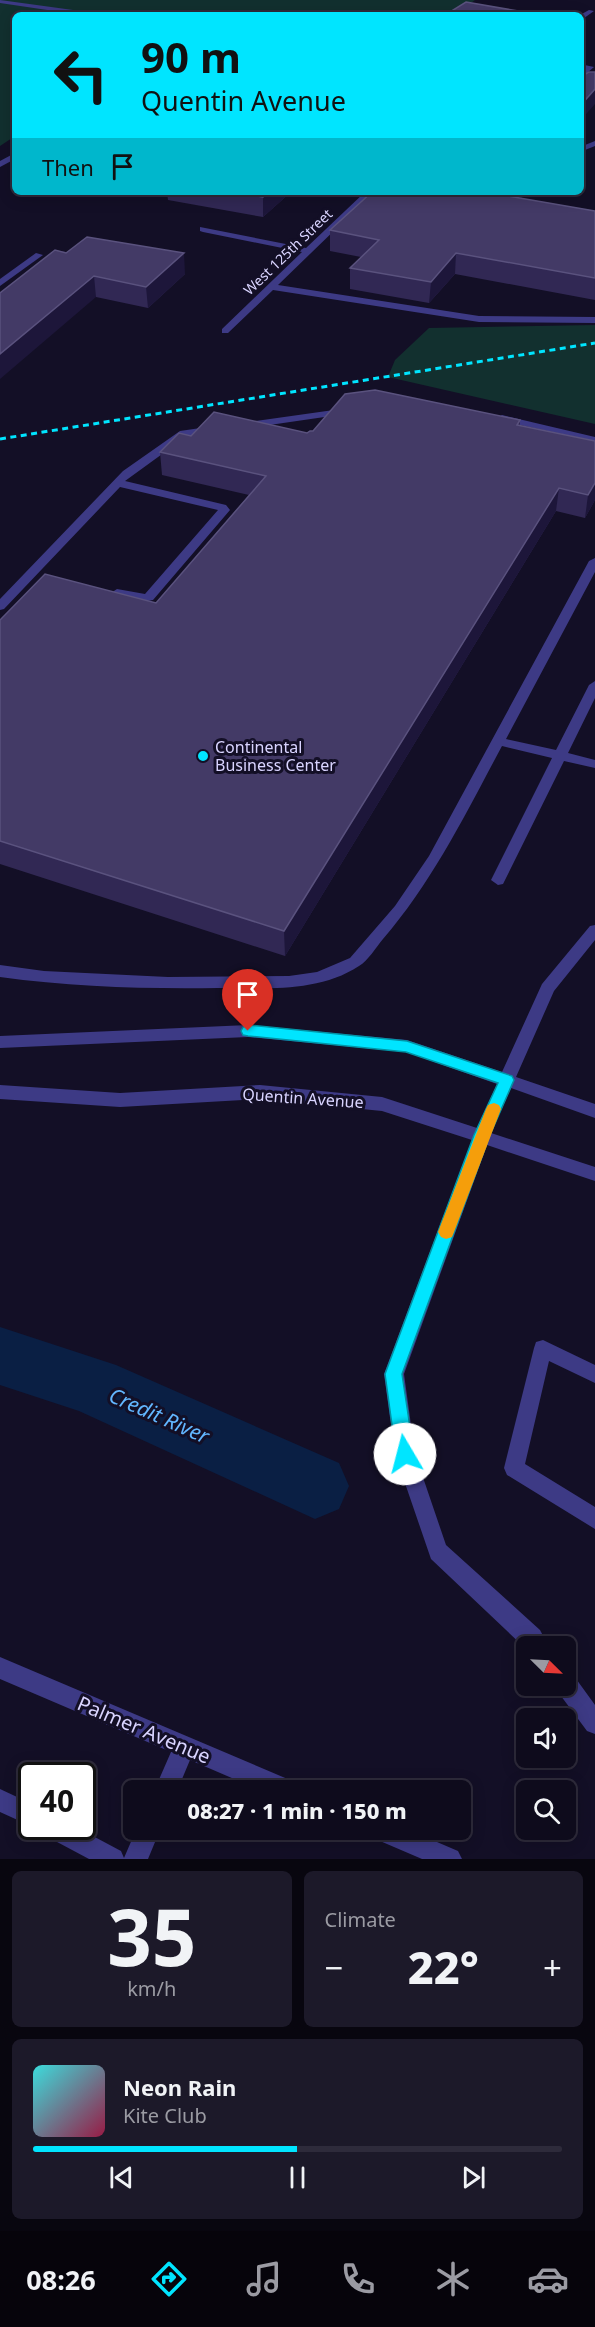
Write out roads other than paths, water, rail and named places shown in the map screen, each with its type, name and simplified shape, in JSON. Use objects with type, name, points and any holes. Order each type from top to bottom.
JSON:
[{"type":"street","points":[[0,1],[75,12]]},
{"type":"street","points":[[584,16],[591,11]]},
{"type":"street","name":"West 125th Street","points":[[225,331],[367,195]]},
{"type":"street","points":[[203,229],[308,251]]},
{"type":"street","points":[[0,283],[39,255]]},
{"type":"street","points":[[271,287],[479,319],[595,320]]},
{"type":"street","points":[[0,606],[38,574],[128,473],[184,433],[360,409]]},
{"type":"street","points":[[489,415],[595,440]]},
{"type":"street","points":[[99,589],[141,598],[149,597],[224,510],[222,507],[118,483]]},
{"type":"street","points":[[0,972],[44,977],[168,982],[289,982],[319,977],[355,962],[400,910],[435,858],[595,561]]},
{"type":"street","points":[[498,880],[595,685]]},
{"type":"street","points":[[498,741],[595,764]]},
{"type":"street","points":[[530,1636],[438,1552],[405,1454],[394,1374],[482,1135],[547,988],[595,930]]},
{"type":"street","points":[[0,1042],[248,1031],[407,1047],[595,1111]]},
{"type":"street","name":"Quentin Avenue","points":[[0,1092],[120,1100],[260,1092],[382,1104],[595,1174]]},
{"type":"street","points":[[595,1374],[543,1348],[514,1468],[595,1519]]},
{"type":"street","name":"Palmer Avenue","points":[[0,1668],[263,1780]]},
{"type":"street","points":[[575,1696],[595,1724]]},
{"type":"street","points":[[170,1780],[185,1747]]},
{"type":"street","points":[[0,1800],[18,1809]]},
{"type":"street","points":[[77,1840],[113,1859]]},
{"type":"street","points":[[136,1859],[144,1840]]},
{"type":"street","points":[[405,1840],[450,1859]]},
{"type":"waterway","name":"Credit River","points":[[0,1356],[93,1386],[315,1486]]},
{"type":"railway","points":[[0,439],[595,343]]},
{"type":"place","name":"Continental Business Center","points":[[203,756]]}]
